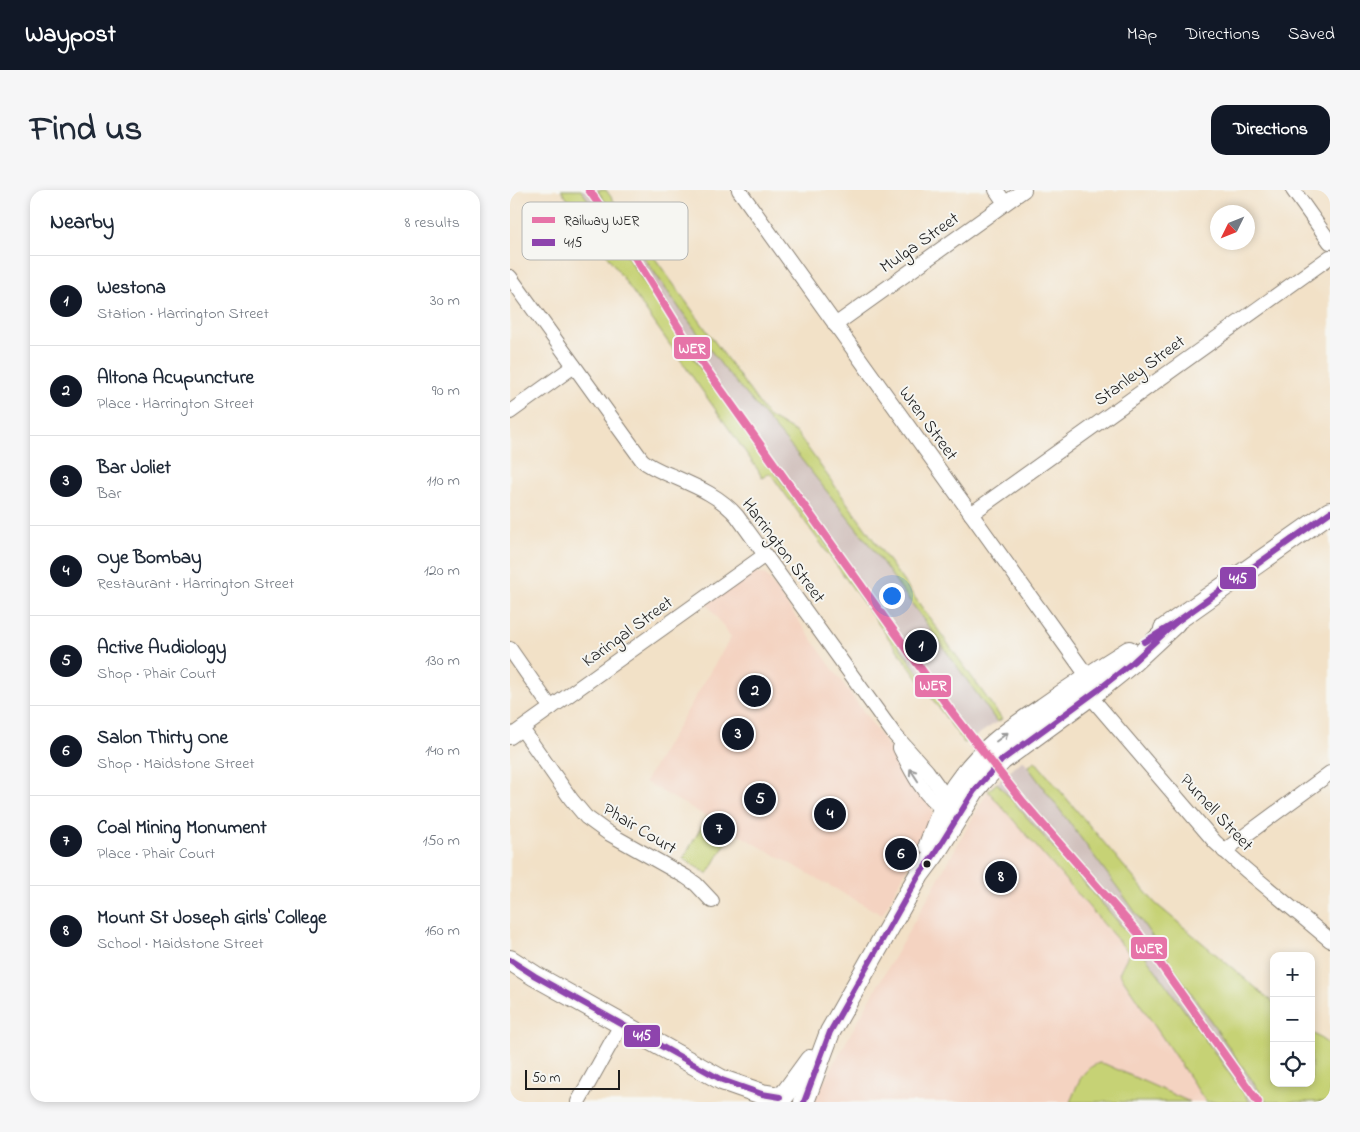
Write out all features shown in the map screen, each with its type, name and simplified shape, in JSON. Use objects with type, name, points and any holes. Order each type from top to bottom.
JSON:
[{"type":"main road","points":[[510,960],[621,1025],[722,1080],[782,1099],[830,1032],[918,875],[951,808],[955,788],[971,767],[1000,738],[1089,686],[1330,512]]},
{"type":"main road","points":[[804,1102],[830,1032]]},
{"type":"main road","points":[[722,1080],[747,1102]]},
{"type":"street","name":"Wren Street","points":[[739,190],[971,514],[1089,686]]},
{"type":"street","points":[[996,190],[1006,203]]},
{"type":"street","name":"Mulga Street","points":[[835,325],[1024,190]]},
{"type":"street","points":[[1292,190],[1330,242]]},
{"type":"street","name":"Stanley Street","points":[[971,514],[1330,257]]},
{"type":"street","name":"Harrington Street","points":[[510,277],[642,460],[714,495],[737,516],[894,734],[912,771],[932,800],[951,808]]},
{"type":"street","points":[[510,412],[574,366]]},
{"type":"street","name":"Karingal Street","points":[[516,733],[765,554]]},
{"type":"street","points":[[510,649],[551,708]]},
{"type":"street","name":"Purnell Street","points":[[1089,686],[1204,830],[1224,850],[1330,940]]},
{"type":"street","name":"Phair Court","points":[[516,733],[586,817],[608,833],[686,877],[696,884],[712,901]]},
{"type":"street","points":[[1224,850],[1330,773]]},
{"type":"street","points":[[578,1102],[621,1025]]},
{"type":"shaded area","points":[[581,190],[597,190],[605,202],[589,202]]},
{"type":"shaded area","points":[[628,260],[646,260],[723,367],[793,449],[872,548],[997,722],[970,740],[917,671],[701,369]]},
{"type":"shaded area","points":[[754,572],[766,575],[932,808],[933,819],[882,915],[645,782],[731,637],[707,604],[743,577]]},
{"type":"shaded area","points":[[1023,760],[1045,787],[1126,899],[1267,1102],[1250,1102],[1134,940],[997,783]]},
{"type":"shaded area","points":[[988,791],[1130,953],[1119,973],[1206,1102],[812,1102]]},
{"type":"green space","points":[[561,190],[581,190],[589,202],[569,202]]},
{"type":"green space","points":[[597,190],[606,190],[615,202],[605,202]]},
{"type":"green space","points":[[610,260],[630,260],[701,369],[917,671],[970,740],[964,743],[770,473],[762,478]]},
{"type":"green space","points":[[646,260],[656,260],[768,416],[797,433],[1002,719],[997,722],[872,548],[793,449],[723,367]]},
{"type":"green space","points":[[1035,761],[1155,903],[1270,1000],[1270,1087],[1315,1087],[1315,1035],[1330,1045],[1330,1102],[1267,1102],[1126,899],[1028,767]]},
{"type":"green space","points":[[997,783],[1134,940],[1250,1102],[1206,1102],[1119,973],[1129,953],[988,791]]},
{"type":"green space","points":[[707,817],[732,832],[708,874],[683,859]]},
{"type":"green space","points":[[1099,1063],[1190,1102],[1070,1102],[1084,1074]]},
{"type":"rail line","name":"WER","points":[[589,190],[597,202]]},
{"type":"rail line","name":"WER","points":[[637,260],[694,352],[952,712],[1023,802],[1139,934],[1258,1102]]},
{"type":"transit line","name":"415","points":[[1144,642],[1175,623],[1330,512]]},
{"type":"transit line","name":"415","points":[[804,1102],[830,1032],[919,875],[934,855],[974,791],[1002,760],[1098,690],[1133,662],[1175,623]]},
{"type":"transit line","name":"415","points":[[510,960],[535,976],[722,1080],[762,1094],[780,1097]]},
{"type":"place","name":"Westona","points":[[921,646]]},
{"type":"place","name":"Altona Acupuncture","points":[[755,691]]},
{"type":"place","name":"Bar Joliet","points":[[738,734]]},
{"type":"place","name":"Active Audiology","points":[[760,799]]},
{"type":"place","name":"Oye Bombay","points":[[830,814]]},
{"type":"place","name":"Coal Mining Monument","points":[[719,829]]},
{"type":"place","name":"Salon Thirty One","points":[[901,854]]},
{"type":"place","name":"Mount St Joseph Girls' College","points":[[1001,877]]}]
